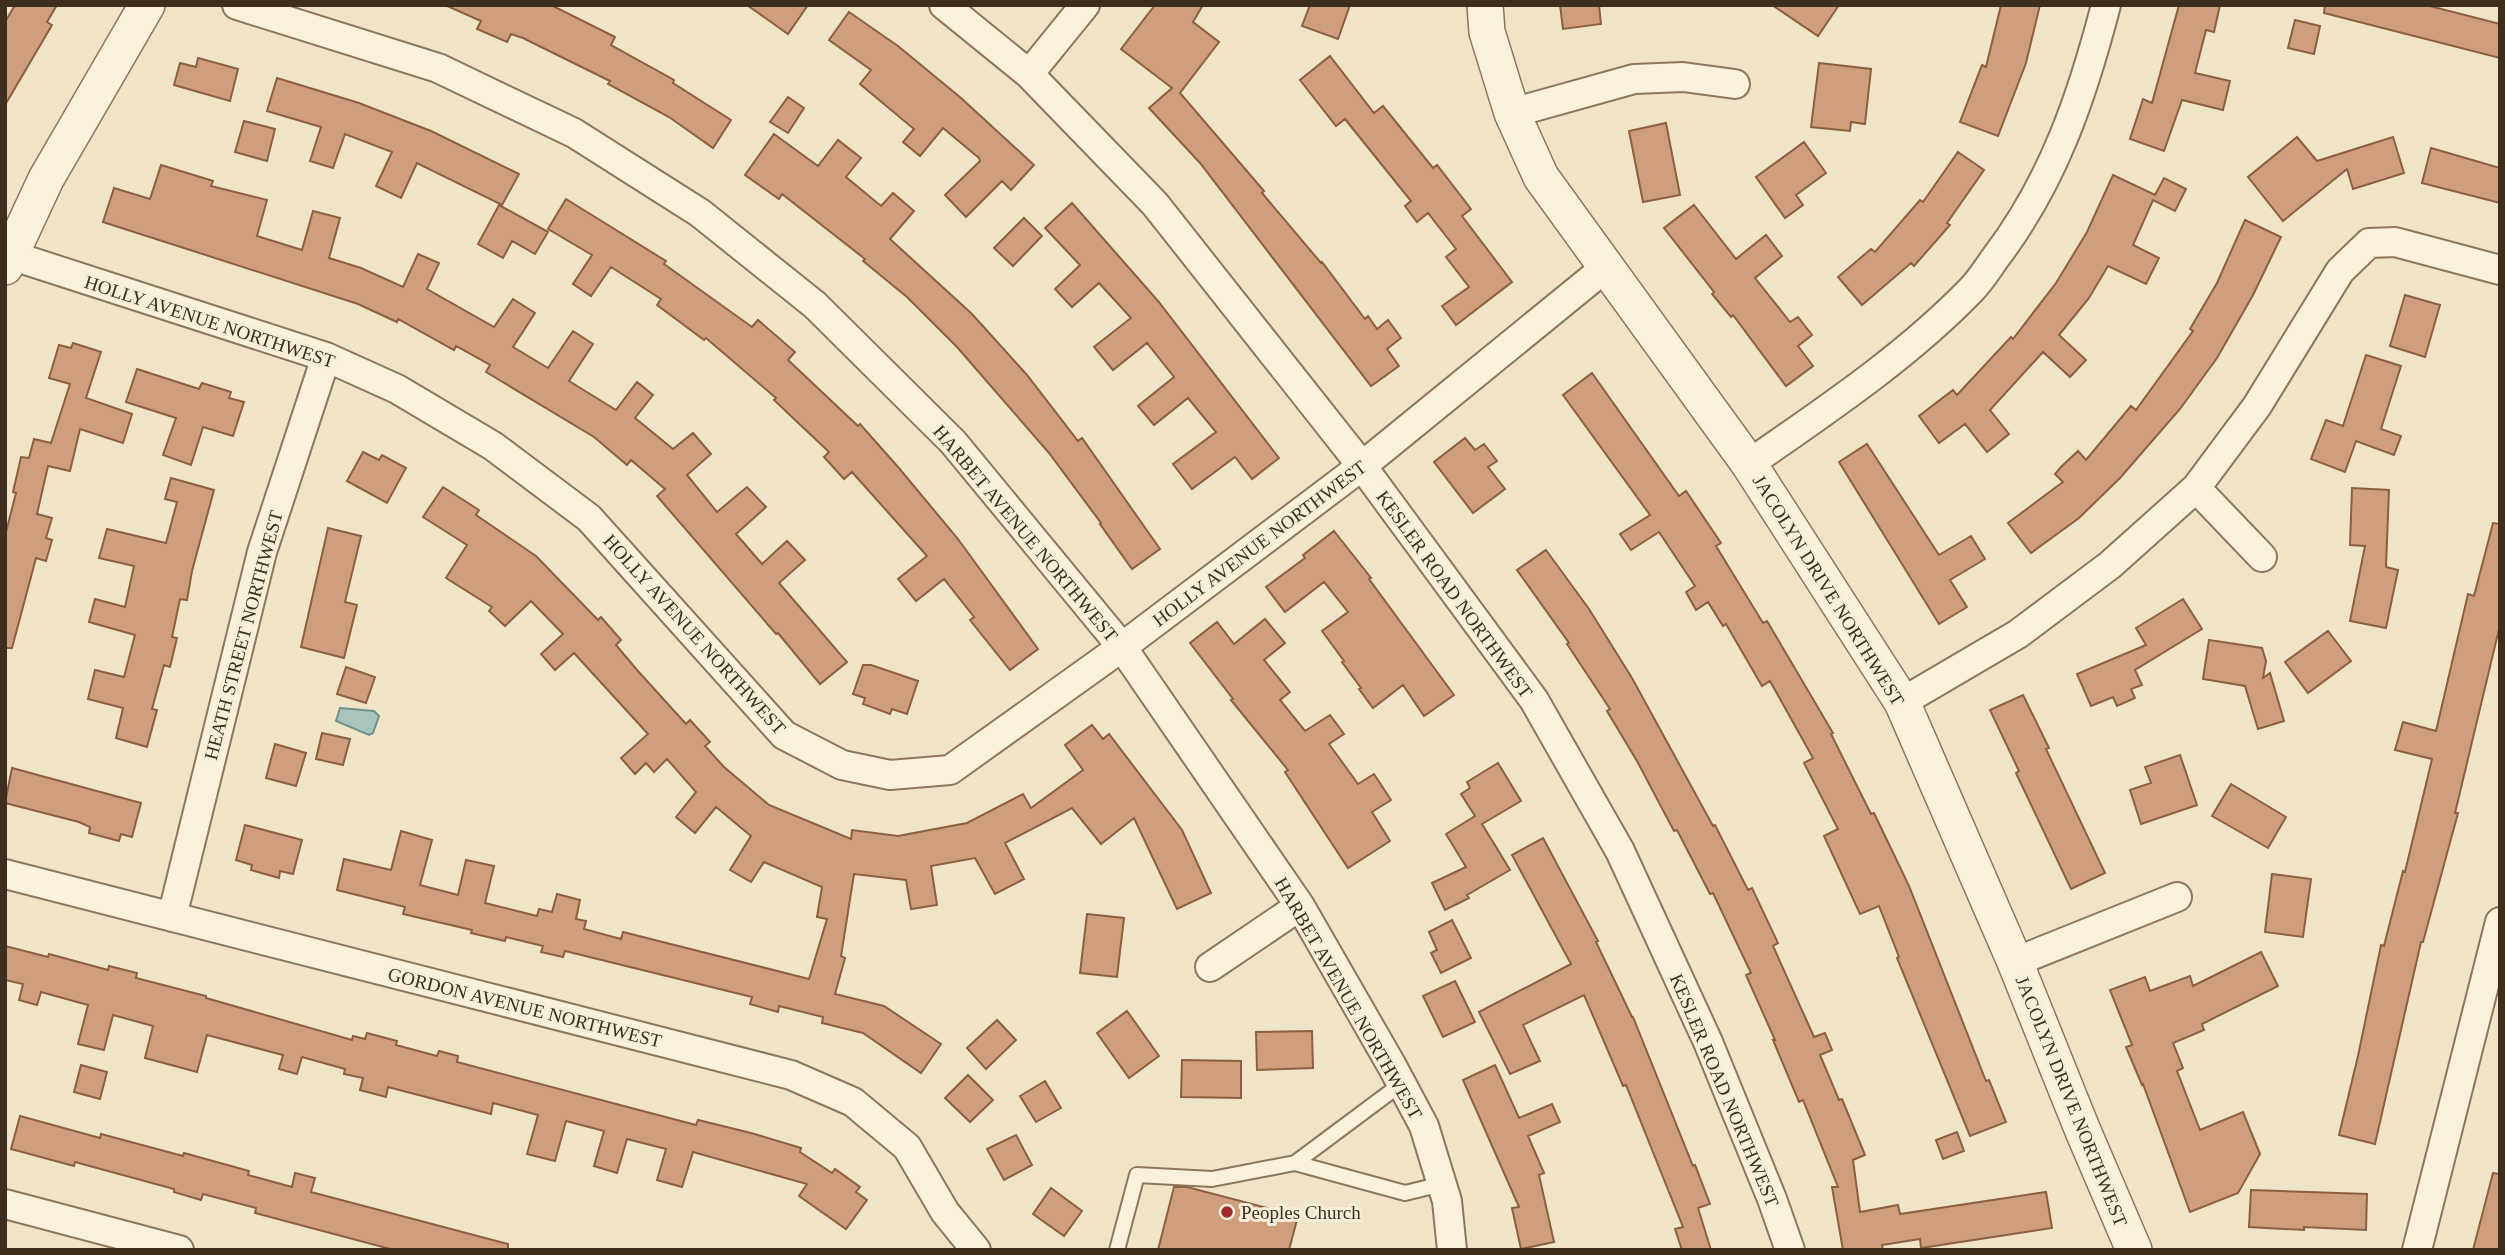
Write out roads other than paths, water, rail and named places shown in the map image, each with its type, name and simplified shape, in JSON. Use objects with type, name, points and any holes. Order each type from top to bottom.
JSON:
[{"type":"street","points":[[8,261],[46,179],[147,5]]},
{"type":"street","name":"HARBET AVENUE NORTHWEST","points":[[237,5],[438,68],[574,133],[700,214],[815,304],[953,442],[1122,647],[1300,906],[1424,1126],[1447,1201],[1452,1250]]},
{"type":"street","name":"KESLER ROAD NORTHWEST","points":[[944,5],[1029,74],[1154,204],[1362,466],[1534,700],[1620,851],[1708,1042],[1790,1250]]},
{"type":"street","points":[[1029,74],[1085,5]]},
{"type":"street","name":"JACOLYN DRIVE NORTHWEST","points":[[1485,5],[1487,33],[1512,113],[1541,177],[1749,464],[1902,702],[2015,962],[2134,1250]]},
{"type":"street","points":[[1749,464],[1852,393],[1911,345],[1972,289],[2020,226],[2063,142],[2091,60],[2106,5]]},
{"type":"street","points":[[1512,113],[1634,79],[1684,77],[1735,84]]},
{"type":"street","points":[[1902,702],[2018,634],[2110,565],[2196,488],[2257,406],[2340,271],[2369,243],[2395,242],[2500,270]]},
{"type":"street","name":"HOLLY AVENUE NORTHWEST","points":[[8,261],[326,357],[397,389],[493,446],[589,518],[784,735],[842,765],[890,775],[950,770],[1122,647],[1362,466],[1605,268]]},
{"type":"street","name":"HEATH STREET NORTHWEST","points":[[172,917],[262,552],[326,357]]},
{"type":"street","points":[[2196,488],[2262,557]]},
{"type":"street","name":"GORDON AVENUE NORTHWEST","points":[[5,874],[791,1075],[853,1102],[907,1147],[945,1212],[976,1250]]},
{"type":"street","points":[[2015,962],[2177,897]]},
{"type":"street","points":[[1210,967],[1300,906]]},
{"type":"street","points":[[2417,1250],[2500,922]]},
{"type":"street","points":[[5,1204],[96,1239],[179,1250]]},
{"type":"lane","points":[[1118,1250],[1137,1175],[1212,1179],[1295,1163],[1401,1084]]},
{"type":"lane","points":[[1295,1163],[1405,1193],[1441,1184]]},
{"type":"water","points":[[340,708],[374,711],[379,716],[373,733],[369,735],[336,721]]},
{"type":"place","name":"Peoples Church","points":[[1227,1212]]}]
